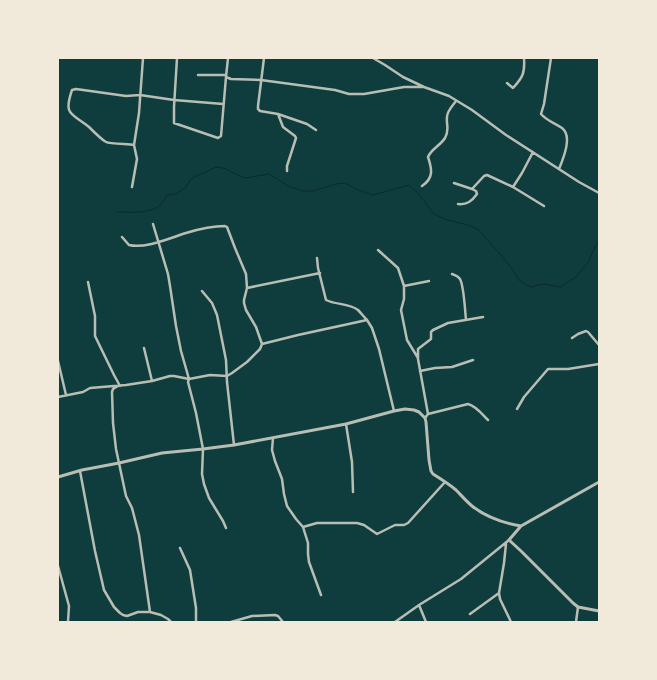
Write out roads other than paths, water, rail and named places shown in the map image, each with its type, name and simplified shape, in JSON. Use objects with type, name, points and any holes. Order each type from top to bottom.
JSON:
[{"type":"street","points":[[132,187],[137,159],[134,145],[143,58]]},
{"type":"street","points":[[177,58],[174,123],[218,138],[221,136],[228,58]]},
{"type":"street","points":[[264,58],[258,109],[260,111],[278,114],[307,124],[316,130]]},
{"type":"street","points":[[373,58],[403,77],[448,96],[472,110],[506,135],[599,194]]},
{"type":"street","points":[[507,83],[513,88],[524,74],[524,58]]},
{"type":"street","points":[[551,58],[541,114],[549,121],[562,128],[566,134],[567,147],[559,169]]},
{"type":"street","points":[[198,75],[262,80],[335,90],[350,94],[364,94],[404,87],[424,87]]},
{"type":"street","points":[[134,145],[106,142],[88,126],[70,114],[69,100],[72,90],[76,89],[126,96],[140,95],[174,100],[223,104]]},
{"type":"street","points":[[422,186],[427,182],[432,173],[432,168],[428,157],[445,138],[448,130],[447,116],[456,101]]},
{"type":"street","points":[[278,114],[284,127],[296,138],[287,171]]},
{"type":"street","points":[[513,188],[533,152]]},
{"type":"street","points":[[472,189],[484,176],[487,175],[544,206]]},
{"type":"street","points":[[454,183],[472,189],[477,194],[473,200],[463,204],[458,204]]},
{"type":"street","points":[[153,224],[168,274],[181,351],[196,413],[203,449],[202,474],[204,484],[209,498],[226,528]]},
{"type":"street","points":[[58,397],[83,392],[90,388],[119,386],[174,376],[188,379],[210,375],[227,376],[247,362],[260,349],[262,344],[256,327],[246,310],[244,303],[247,288],[246,274],[229,229],[225,226],[210,226],[158,242],[131,246],[127,244],[122,237]]},
{"type":"street","points":[[378,250],[398,268],[404,286],[404,299],[401,310],[406,336],[418,359]]},
{"type":"street","points":[[317,258],[326,300],[355,308],[367,320],[372,328],[379,349],[394,410]]},
{"type":"street","points":[[247,288],[320,273]]},
{"type":"street","points":[[452,274],[458,277],[461,281],[466,320]]},
{"type":"street","points":[[404,286],[429,281]]},
{"type":"street","points":[[88,282],[95,316],[94,333],[119,386]]},
{"type":"street","points":[[202,291],[212,303],[217,315],[226,360],[234,445]]},
{"type":"street","points":[[428,414],[418,359],[418,348],[431,339],[431,332],[433,330],[448,323],[482,317]]},
{"type":"street","points":[[262,344],[298,334],[367,320]]},
{"type":"street","points":[[572,338],[586,331],[599,345]]},
{"type":"street","points":[[144,348],[152,381]]},
{"type":"street","points":[[420,371],[452,367],[473,360]]},
{"type":"street","points":[[58,361],[66,395]]},
{"type":"street","points":[[517,408],[524,397],[548,369],[568,369],[599,364]]},
{"type":"street","points":[[119,386],[113,389],[112,392],[116,449],[126,496],[132,508],[139,535],[150,612]]},
{"type":"street","points":[[425,418],[428,414],[468,404],[476,408],[488,420]]},
{"type":"street","points":[[58,477],[80,470],[162,453],[234,445],[273,438],[346,424],[394,410],[405,409],[419,412],[425,418],[429,460],[433,474],[456,489],[463,498],[477,510],[494,520],[521,526]]},
{"type":"street","points":[[346,424],[353,466],[353,492]]},
{"type":"street","points":[[273,438],[272,450],[282,479],[287,506],[303,527],[308,543],[309,562],[321,595]]},
{"type":"street","points":[[80,470],[104,590],[114,607],[123,615],[127,616],[138,612],[150,612],[161,615],[171,622]]},
{"type":"street","points":[[303,527],[318,523],[356,523],[364,524],[377,534],[395,525],[404,525],[408,523],[445,482]]},
{"type":"street","points":[[395,622],[461,579],[506,544],[521,526],[599,482]]},
{"type":"street","points":[[509,540],[578,607],[599,611]]},
{"type":"street","points":[[506,544],[499,593],[500,600],[511,622]]},
{"type":"street","points":[[180,548],[190,570],[196,608],[196,622]]},
{"type":"street","points":[[58,566],[69,606],[68,622]]},
{"type":"street","points":[[470,614],[499,593]]},
{"type":"street","points":[[419,605],[426,622]]},
{"type":"street","points":[[576,622],[578,607]]},
{"type":"street","points":[[231,622],[252,616],[275,615],[278,616],[283,622]]},
{"type":"waterway","points":[[117,212],[139,212],[155,209],[161,204],[167,195],[176,194],[186,187],[190,180],[196,176],[217,167],[227,169],[245,178],[269,174],[290,187],[303,191],[313,191],[336,184],[345,183],[358,190],[373,195],[409,185],[418,193],[434,214],[444,219],[471,226],[479,230],[510,266],[519,280],[532,287],[545,284],[560,287],[576,277],[589,261],[599,240]]}]
